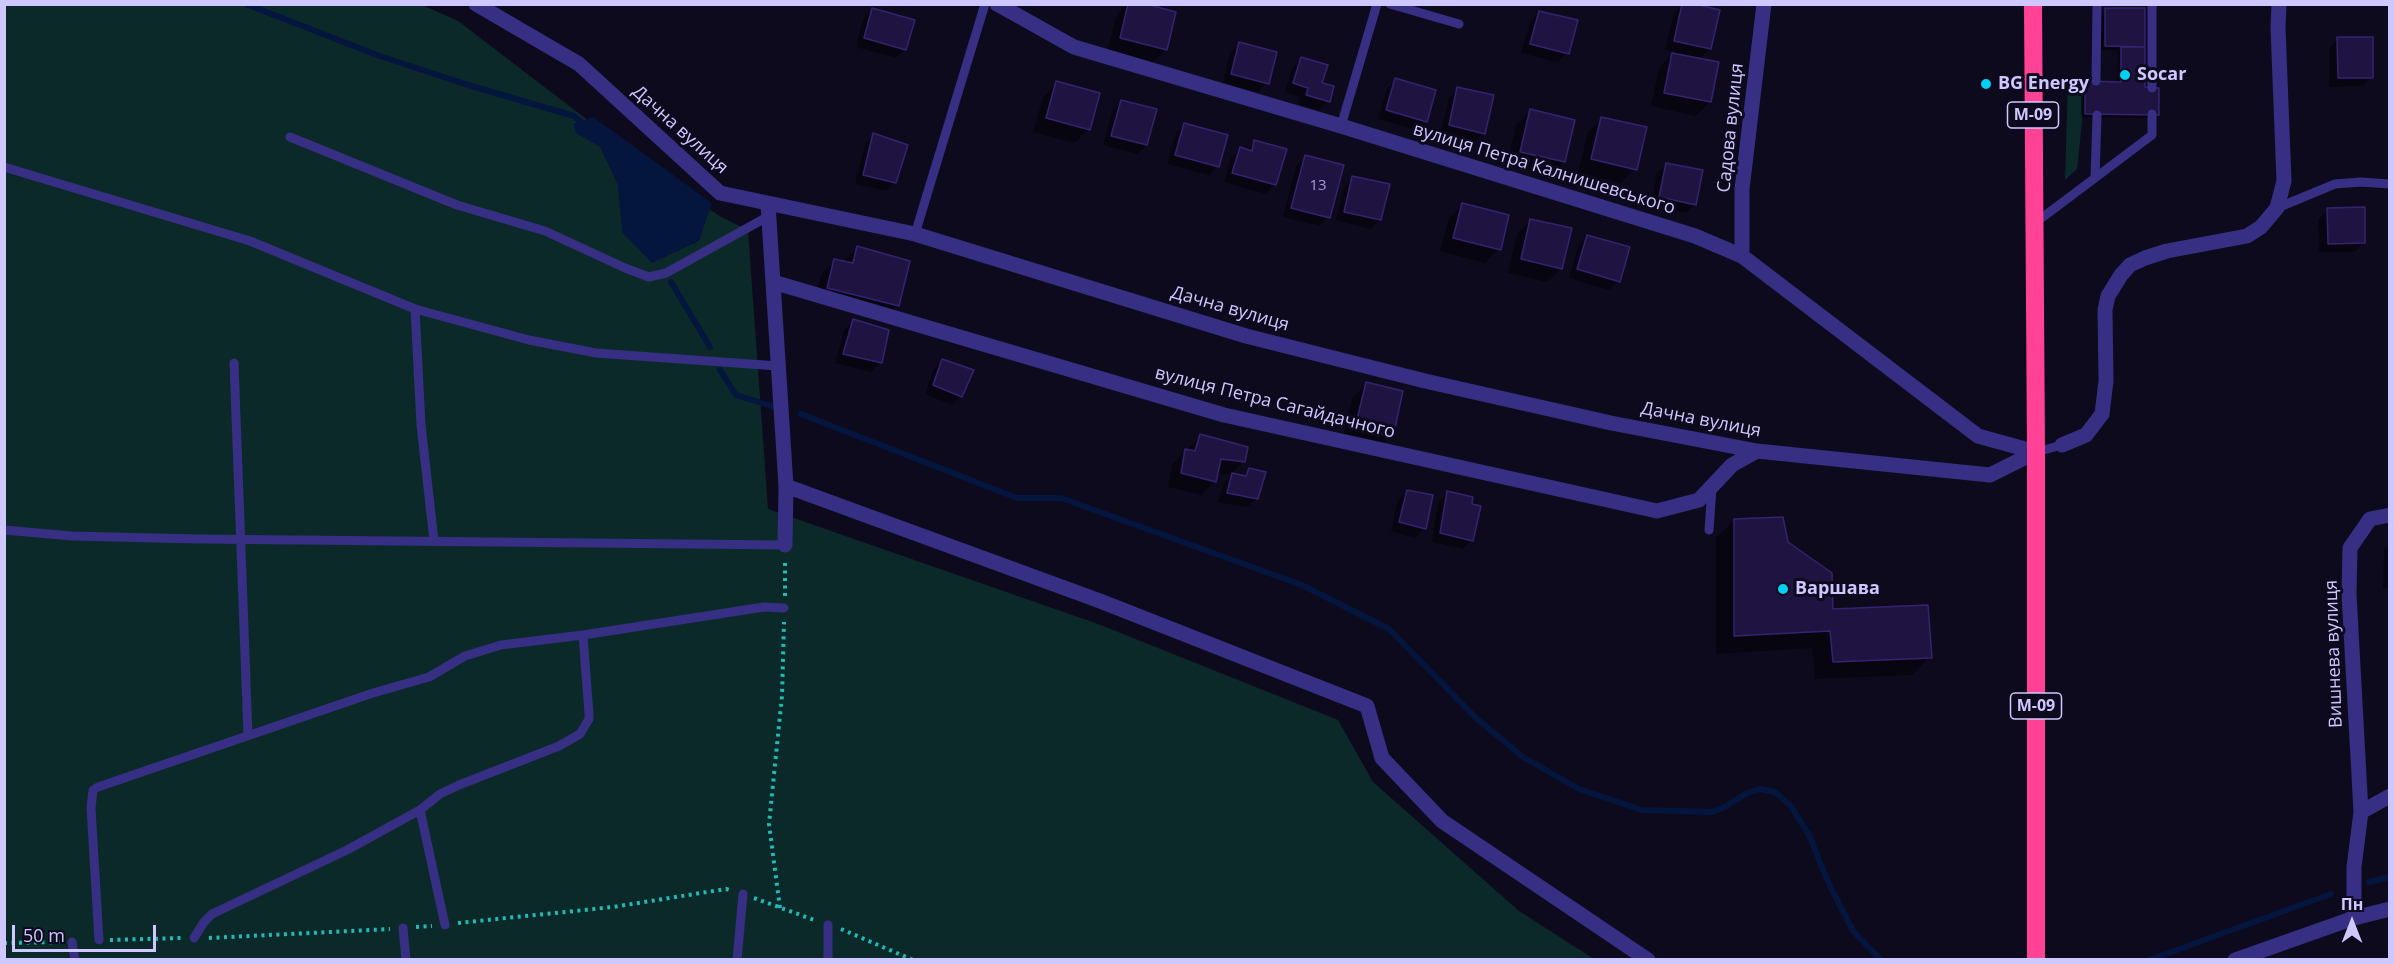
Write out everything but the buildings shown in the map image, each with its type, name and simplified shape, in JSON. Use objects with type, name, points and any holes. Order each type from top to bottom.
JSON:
[{"type":"highway","name":"М-09","points":[[2033,4],[2036,960]]},
{"type":"street","name":"Дачна вулиця","points":[[476,4],[579,64],[720,193],[768,210],[915,234],[1246,336],[1425,381],[1611,423],[1756,451],[1848,466],[1990,475],[2036,452]]},
{"type":"street","name":"вулиця Петра Калнишевського","points":[[997,4],[1074,46],[1695,236],[1742,256],[1978,436],[2036,452]]},
{"type":"street","name":"Садова вулиця","points":[[1742,256],[1742,189],[1764,4]]},
{"type":"street","points":[[2062,445],[2086,435],[2102,414],[2106,381],[2105,310],[2108,296],[2121,274],[2130,265],[2167,251],[2247,236],[2266,223],[2277,208],[2284,181],[2279,4]]},
{"type":"street","points":[[768,210],[786,486],[785,545]]},
{"type":"street","name":"вулиця Петра Сагайдачного","points":[[773,282],[1224,415],[1657,511],[1699,500],[1732,465],[1756,451]]},
{"type":"street","points":[[786,486],[1100,601],[1367,706],[1382,759],[1442,821],[1648,960]]},
{"type":"street","name":"Вишнева вулиця","points":[[2354,918],[2354,867],[2361,812],[2349,594],[2350,548],[2370,519],[2390,515]]},
{"type":"street","points":[[2361,812],[2390,796]]},
{"type":"street","points":[[2242,958],[2354,918],[2390,909]]},
{"type":"lane","points":[[915,234],[985,4]]},
{"type":"lane","points":[[1341,126],[1377,4]]},
{"type":"lane","points":[[1390,4],[1459,24]]},
{"type":"lane","points":[[2096,81],[2097,4]]},
{"type":"lane","points":[[2152,4],[2152,88]]},
{"type":"lane","points":[[2034,225],[2152,135],[2152,114]]},
{"type":"lane","points":[[2095,178],[2097,115]]},
{"type":"lane","points":[[290,137],[457,205],[545,231],[649,277],[666,273],[768,210]]},
{"type":"lane","points":[[4,167],[250,242],[414,309],[529,340],[596,353],[778,366]]},
{"type":"lane","points":[[2277,208],[2336,184],[2361,182],[2390,184]]},
{"type":"lane","points":[[414,309],[421,425],[434,541]]},
{"type":"lane","points":[[234,363],[248,735]]},
{"type":"lane","points":[[2036,452],[2062,445]]},
{"type":"lane","points":[[1709,531],[1712,486]]},
{"type":"lane","points":[[4,530],[72,536],[785,545]]},
{"type":"lane","points":[[99,940],[91,808],[93,790],[248,735],[429,677],[470,654],[508,644],[583,635],[764,607],[784,608]]},
{"type":"lane","points":[[194,938],[212,914],[347,850],[420,810],[440,794],[459,784],[559,746],[580,734],[589,719],[583,635]]},
{"type":"lane","points":[[420,810],[445,925]]},
{"type":"lane","points":[[737,960],[743,894]]},
{"type":"lane","points":[[828,925],[828,960]]},
{"type":"lane","points":[[403,928],[406,960]]},
{"type":"lane","points":[[72,942],[75,960]]},
{"type":"path","points":[[780,908],[769,824],[782,696],[785,545]]},
{"type":"path","points":[[99,940],[194,938],[445,925],[613,907],[726,889],[828,925],[913,960]]},
{"type":"path","points":[[4,943],[72,942]]},
{"type":"green space","points":[[5,4],[420,4],[458,21],[661,176],[721,217],[748,230],[768,509],[1098,624],[1338,720],[1373,782],[1519,911],[1594,959],[5,960]]},
{"type":"green space","points":[[2068,80],[2083,85],[2082,122],[2077,169],[2065,180]]},
{"type":"water","points":[[593,117],[712,203],[699,241],[652,263],[622,232],[618,185],[600,147],[576,133],[573,124]]},
{"type":"waterway","points":[[246,4],[377,55],[574,116],[586,126]]},
{"type":"waterway","points":[[671,282],[710,347]]},
{"type":"waterway","points":[[720,370],[736,395],[775,407]]},
{"type":"waterway","points":[[801,414],[1017,498],[1061,498],[1302,585],[1389,629],[1476,718],[1523,757],[1579,789],[1642,810],[1712,812],[1747,793],[1760,789],[1775,792],[1791,806],[1809,835],[1828,882],[1853,931],[1881,960]]},
{"type":"waterway","points":[[2369,882],[2390,877]]},
{"type":"waterway","points":[[2149,960],[2331,894]]},
{"type":"place","name":"Socar","points":[[2125,75]]},
{"type":"place","name":"BG Energy","points":[[1986,84]]},
{"type":"place","name":"Варшава","points":[[1783,589]]}]
